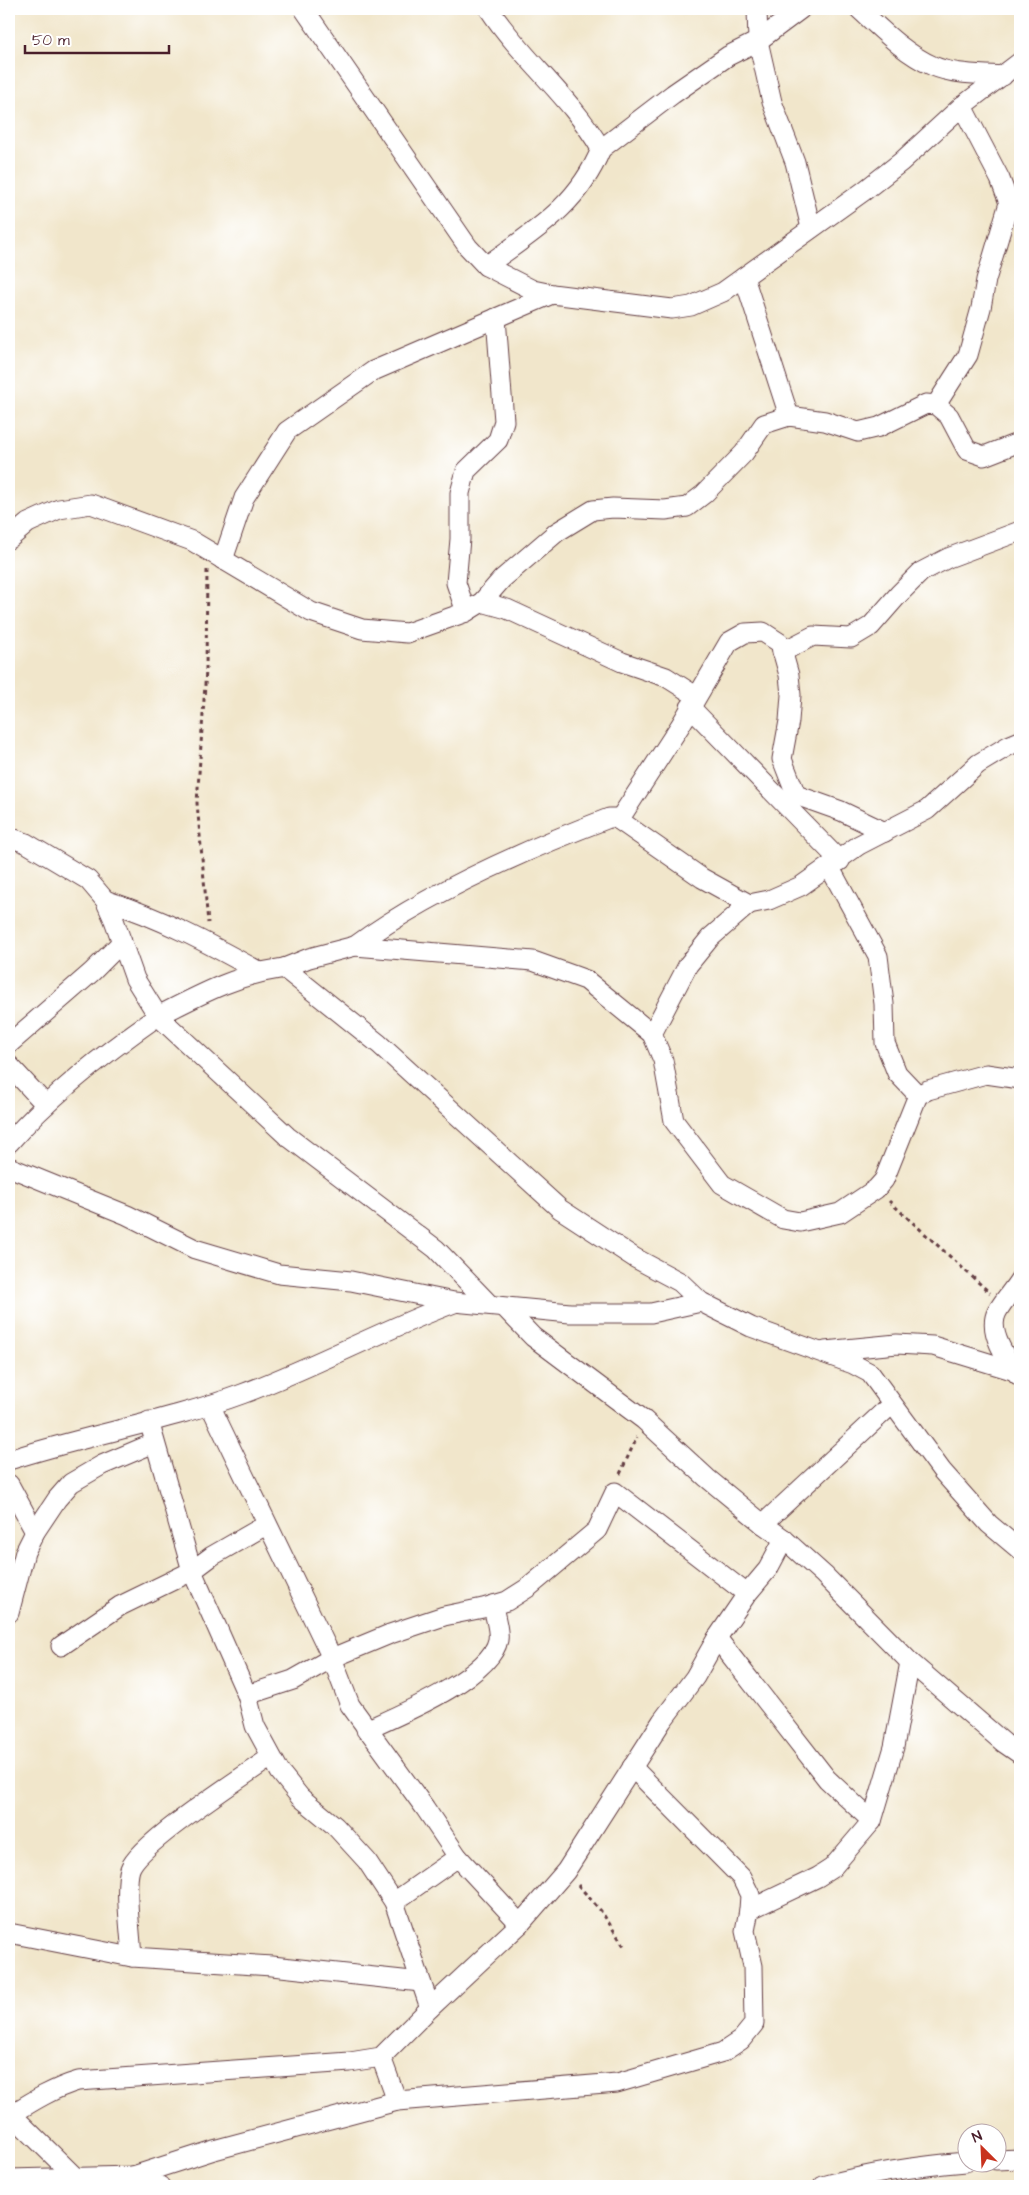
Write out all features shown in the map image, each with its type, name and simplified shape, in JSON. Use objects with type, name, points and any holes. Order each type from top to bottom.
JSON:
[{"type":"street","points":[[304,9],[468,247],[486,266],[533,290],[672,309],[691,306],[724,292],[901,162],[962,106],[1020,62]]},
{"type":"street","points":[[489,9],[550,85],[581,116],[601,149]]},
{"type":"street","points":[[758,9],[758,41],[772,102],[794,162],[811,228]]},
{"type":"street","points":[[486,266],[555,216],[574,197],[595,164],[601,149],[673,94],[728,56],[758,41],[801,9]]},
{"type":"street","points":[[859,9],[897,44],[933,66],[959,73],[1003,76]]},
{"type":"street","points":[[936,405],[968,355],[981,308],[986,280],[1009,203],[1000,179],[962,106]]},
{"type":"street","points":[[744,277],[789,416]]},
{"type":"street","points":[[216,555],[244,498],[287,431],[374,372],[552,294]]},
{"type":"street","points":[[496,318],[504,421],[498,440],[466,471],[460,493],[460,539],[456,583],[474,607],[507,609],[622,662],[666,677],[693,702],[835,864],[878,956],[882,986],[885,1043],[897,1073],[918,1095]]},
{"type":"street","points":[[9,539],[28,523],[59,509],[90,504],[192,541],[311,612],[362,629],[407,633],[474,607],[502,579],[557,532],[593,510],[613,508],[665,510],[687,507],[704,494],[744,453],[764,424],[789,416],[825,421],[858,432],[879,427],[926,404],[936,405],[949,416],[967,450],[984,456],[1020,442]]},
{"type":"street","points":[[782,652],[813,636],[851,638],[871,626],[921,572],[948,558],[1020,530]]},
{"type":"street","points":[[618,820],[729,642],[745,633],[763,632],[780,643],[789,675],[789,721],[782,759],[796,795],[841,811],[886,832]]},
{"type":"street","points":[[652,1034],[688,966],[710,938],[749,904],[769,900],[801,886],[835,864],[859,845],[927,810],[978,764],[1020,741]]},
{"type":"street","points":[[355,946],[385,923],[482,874],[548,842],[609,818],[618,820],[702,878],[749,904]]},
{"type":"street","points":[[9,837],[26,843],[88,880],[105,900],[135,979],[158,1016],[287,1136],[436,1249],[533,1337],[644,1420],[707,1478],[763,1524],[784,1538],[824,1574],[910,1662],[997,1737],[1020,1754]]},
{"type":"street","points":[[105,900],[146,913],[209,943],[260,972]]},
{"type":"street","points":[[9,1044],[92,972],[122,942]]},
{"type":"street","points":[[9,1143],[46,1105],[115,1046],[158,1016],[232,980],[284,968],[309,958],[355,946],[533,961],[586,980],[652,1034],[663,1060],[674,1121],[722,1184],[783,1219],[800,1222],[840,1213],[876,1188],[888,1172],[918,1095],[936,1087],[986,1074],[1020,1079]]},
{"type":"street","points":[[284,968],[379,1044],[560,1209],[635,1258],[680,1282],[701,1302],[781,1340],[853,1364],[870,1374],[942,1471],[988,1524],[1020,1550]]},
{"type":"street","points":[[9,1065],[46,1105]]},
{"type":"street","points":[[9,1168],[126,1215],[195,1249],[279,1274],[351,1281],[454,1302],[570,1313],[652,1313],[701,1302]]},
{"type":"street","points":[[1018,1375],[1004,1354],[996,1334],[996,1314],[1020,1279]]},
{"type":"street","points":[[9,1460],[210,1406],[301,1371],[414,1318],[454,1302]]},
{"type":"street","points":[[821,1352],[898,1344],[933,1346],[1018,1375]]},
{"type":"street","points":[[763,1524],[892,1404]]},
{"type":"street","points":[[210,1406],[332,1658],[350,1705],[458,1857],[520,1924]]},
{"type":"street","points":[[149,1421],[192,1571],[247,1695],[255,1726],[271,1757],[300,1798],[335,1826],[367,1861],[394,1902],[430,2008]]},
{"type":"street","points":[[9,1613],[25,1552],[35,1532],[57,1499],[71,1483],[102,1465],[154,1443]]},
{"type":"street","points":[[9,1484],[35,1532]]},
{"type":"street","points":[[247,1695],[293,1680],[332,1658],[390,1634],[444,1616],[507,1601],[529,1587],[597,1530],[615,1492],[747,1594]]},
{"type":"street","points":[[61,1646],[120,1606],[192,1571],[212,1556],[266,1525]]},
{"type":"street","points":[[76,2177],[10,2113],[48,2092],[78,2081],[350,2062],[381,2058],[430,2008],[520,1924],[566,1872],[662,1721],[695,1677],[717,1638],[747,1594],[768,1569],[784,1538]]},
{"type":"street","points":[[366,1730],[450,1688],[479,1668],[490,1656],[498,1638],[492,1605]]},
{"type":"street","points":[[717,1638],[827,1779],[872,1821]]},
{"type":"street","points":[[748,1910],[818,1877],[832,1868],[872,1821],[894,1747],[910,1662]]},
{"type":"street","points":[[132,1957],[129,1882],[132,1865],[143,1852],[184,1818],[271,1757]]},
{"type":"street","points":[[9,2179],[133,2176],[240,2143],[397,2102],[617,2083],[723,2052],[741,2040],[754,2024],[753,1966],[745,1931],[750,1895],[741,1877],[632,1767]]},
{"type":"street","points":[[394,1902],[458,1857]]},
{"type":"street","points":[[9,1932],[132,1957],[272,1966],[421,1982]]},
{"type":"street","points":[[381,2058],[397,2102]]},
{"type":"street","points":[[1006,2159],[1020,2158]]},
{"type":"street","points":[[823,2186],[858,2176],[918,2166],[956,2163]]},
{"type":"street","points":[[133,2176],[160,2186]]},
{"type":"path","points":[[209,943],[196,803],[216,555]]},
{"type":"path","points":[[876,1188],[1002,1304]]},
{"type":"path","points":[[615,1492],[620,1474],[644,1420]]},
{"type":"path","points":[[566,1872],[600,1912],[624,1946]]}]
